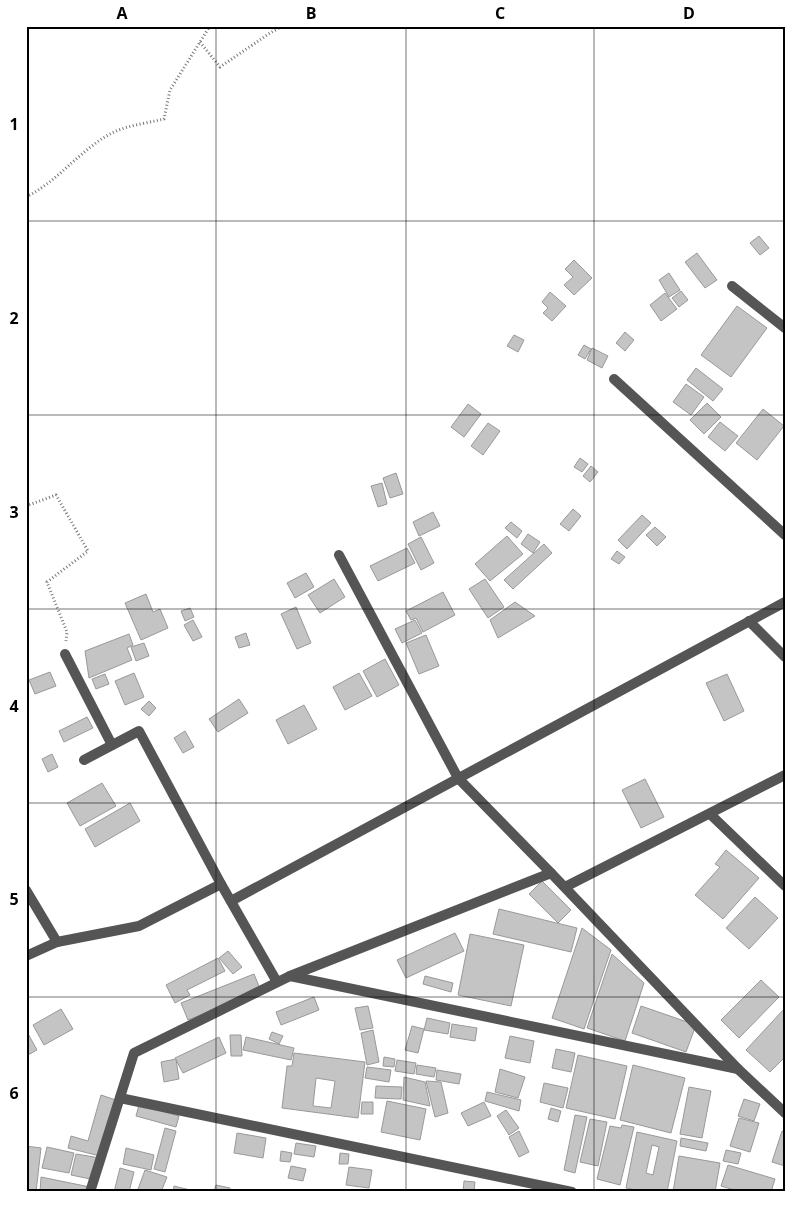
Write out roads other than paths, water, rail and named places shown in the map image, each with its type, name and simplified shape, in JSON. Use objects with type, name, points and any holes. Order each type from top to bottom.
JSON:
[{"type":"street","points":[[732,286],[785,328]]},
{"type":"street","points":[[614,379],[785,535]]},
{"type":"street","points":[[339,555],[458,778],[565,887],[738,1069],[785,1113]]},
{"type":"street","points":[[231,901],[785,602]]},
{"type":"street","points":[[749,621],[785,657]]},
{"type":"street","points":[[65,654],[112,745]]},
{"type":"street","points":[[84,760],[139,730],[221,884],[277,982]]},
{"type":"street","points":[[565,887],[785,776]]},
{"type":"street","points":[[710,814],[785,886]]},
{"type":"street","points":[[90,1192],[134,1053],[290,976],[551,873]]},
{"type":"street","points":[[26,956],[57,942],[140,926],[221,884]]},
{"type":"street","points":[[26,890],[57,942]]},
{"type":"street","points":[[290,976],[738,1069]]},
{"type":"street","points":[[120,1098],[572,1192]]}]
